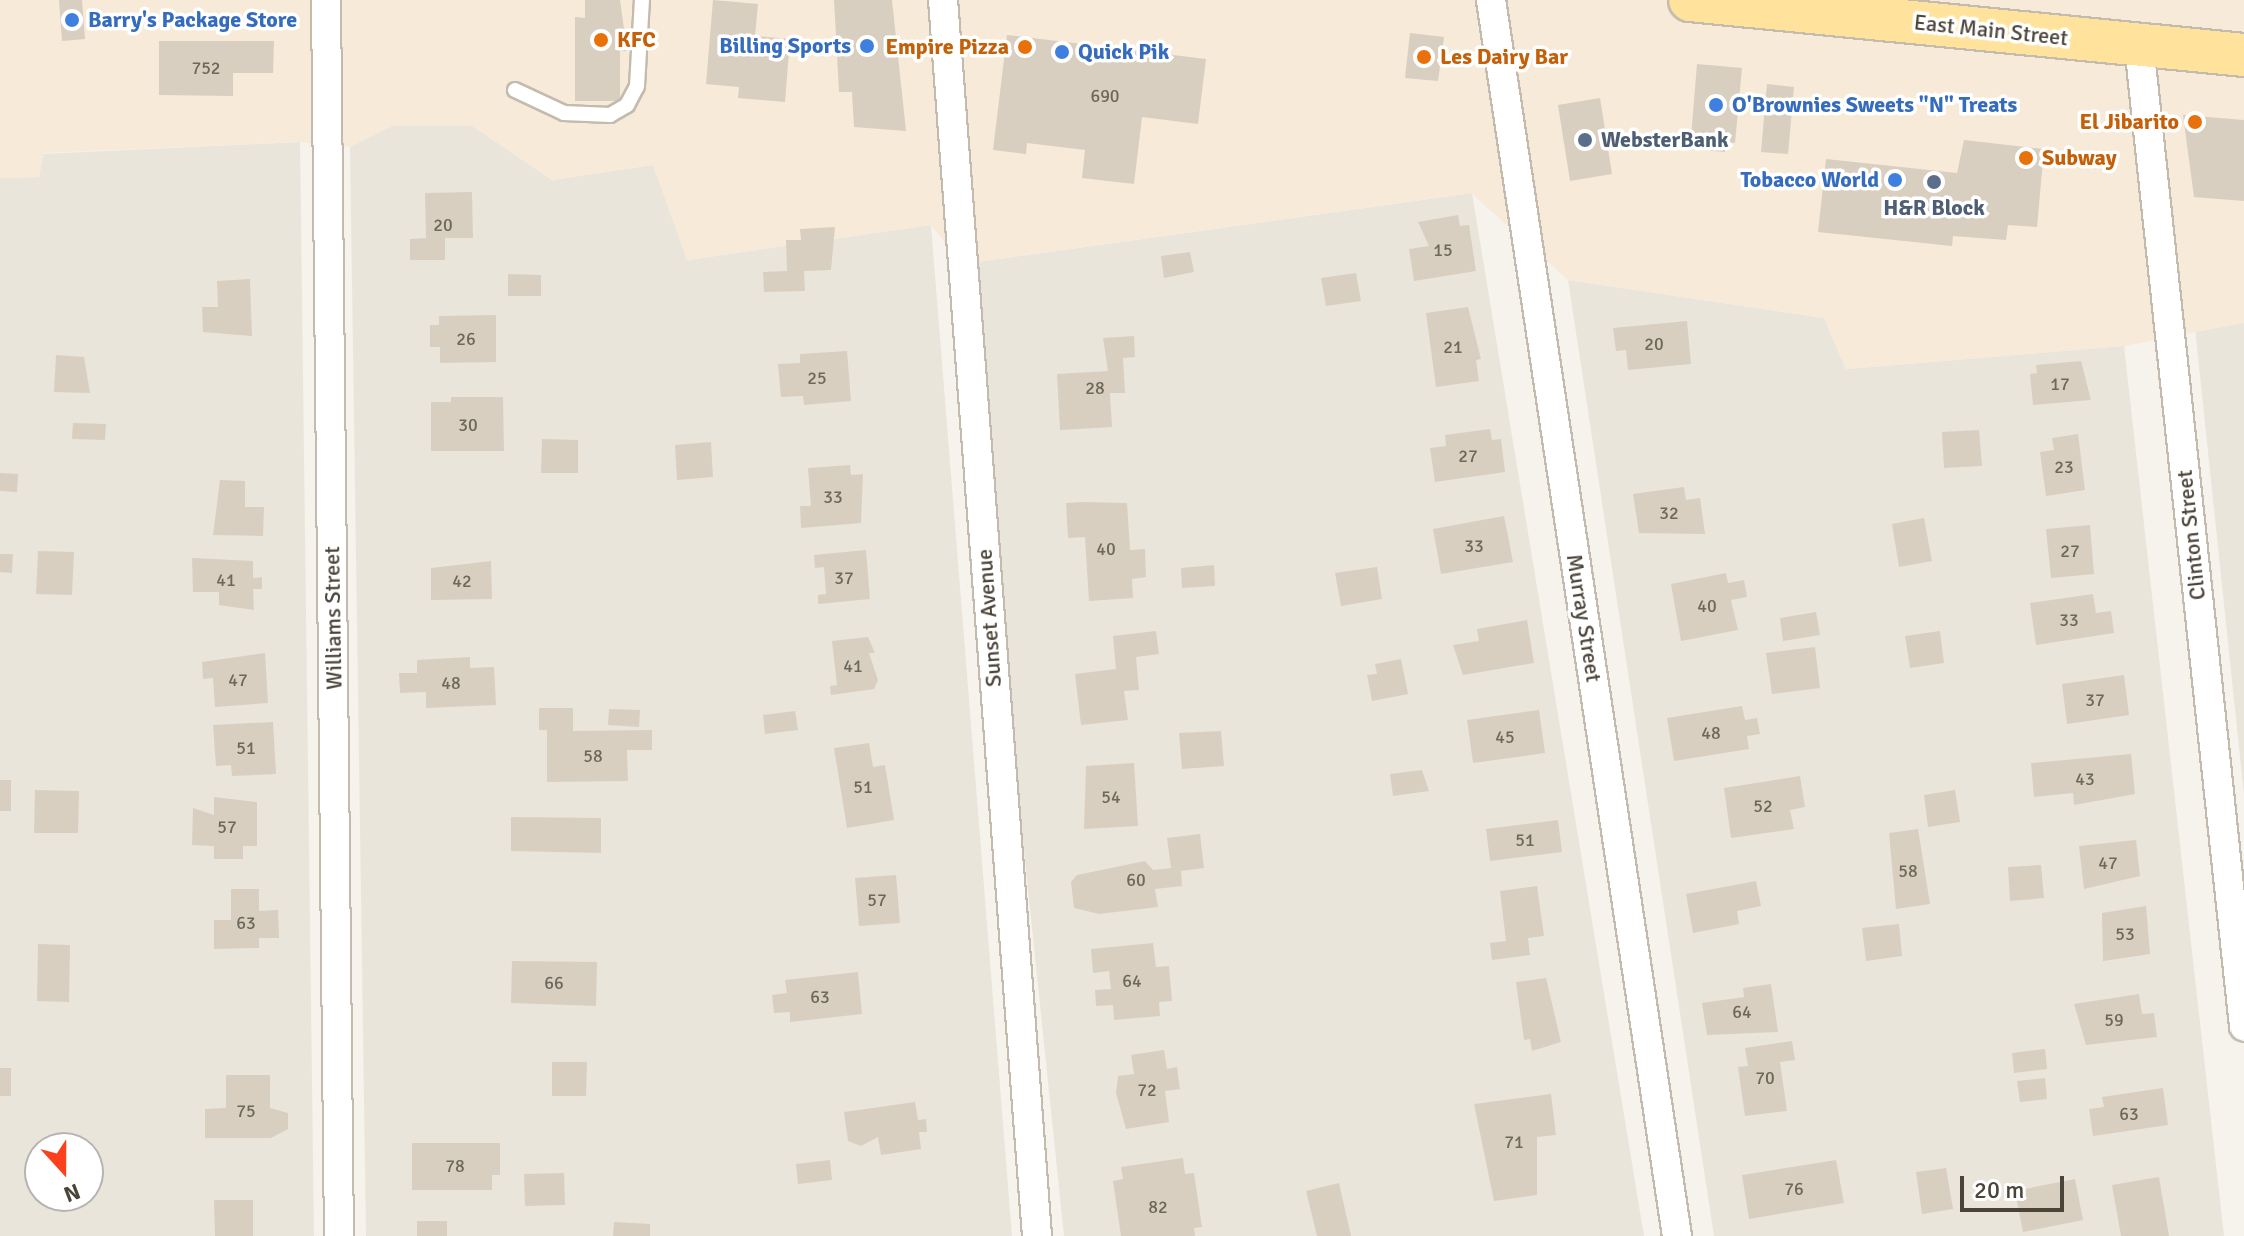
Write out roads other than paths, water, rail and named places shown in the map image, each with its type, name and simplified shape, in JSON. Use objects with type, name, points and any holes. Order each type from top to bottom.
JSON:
[{"type":"main road","name":"East Main Street","points":[[1690,0],[1914,11],[2139,45],[2244,55]]},
{"type":"street","name":"Williams Street","points":[[326,0],[339,1236]]},
{"type":"street","name":"Sunset Avenue","points":[[943,0],[1037,1236]]},
{"type":"street","name":"Murray Street","points":[[1491,0],[1677,1236]]},
{"type":"street","name":"Clinton Street","points":[[2139,45],[2244,1026]]},
{"type":"lane","points":[[515,90],[564,113],[610,115],[627,105],[637,86],[642,0]]},
{"type":"place","name":"Barry's Package Store","points":[[72,20]]},
{"type":"place","name":"KFC","points":[[601,40]]},
{"type":"place","name":"Billing Sports","points":[[867,46]]},
{"type":"place","name":"Empire Pizza","points":[[1025,47]]},
{"type":"place","name":"Quick Pik","points":[[1062,52]]},
{"type":"place","name":"Les Dairy Bar","points":[[1424,57]]},
{"type":"place","name":"O'Brownies Sweets \"N\" Treats","points":[[1716,105]]},
{"type":"place","name":"El Jibarito","points":[[2195,122]]},
{"type":"place","name":"WebsterBank","points":[[1585,140]]},
{"type":"place","name":"Subway","points":[[2026,158]]},
{"type":"place","name":"Tobacco World","points":[[1895,180]]},
{"type":"place","name":"H&R Block","points":[[1934,182]]}]
